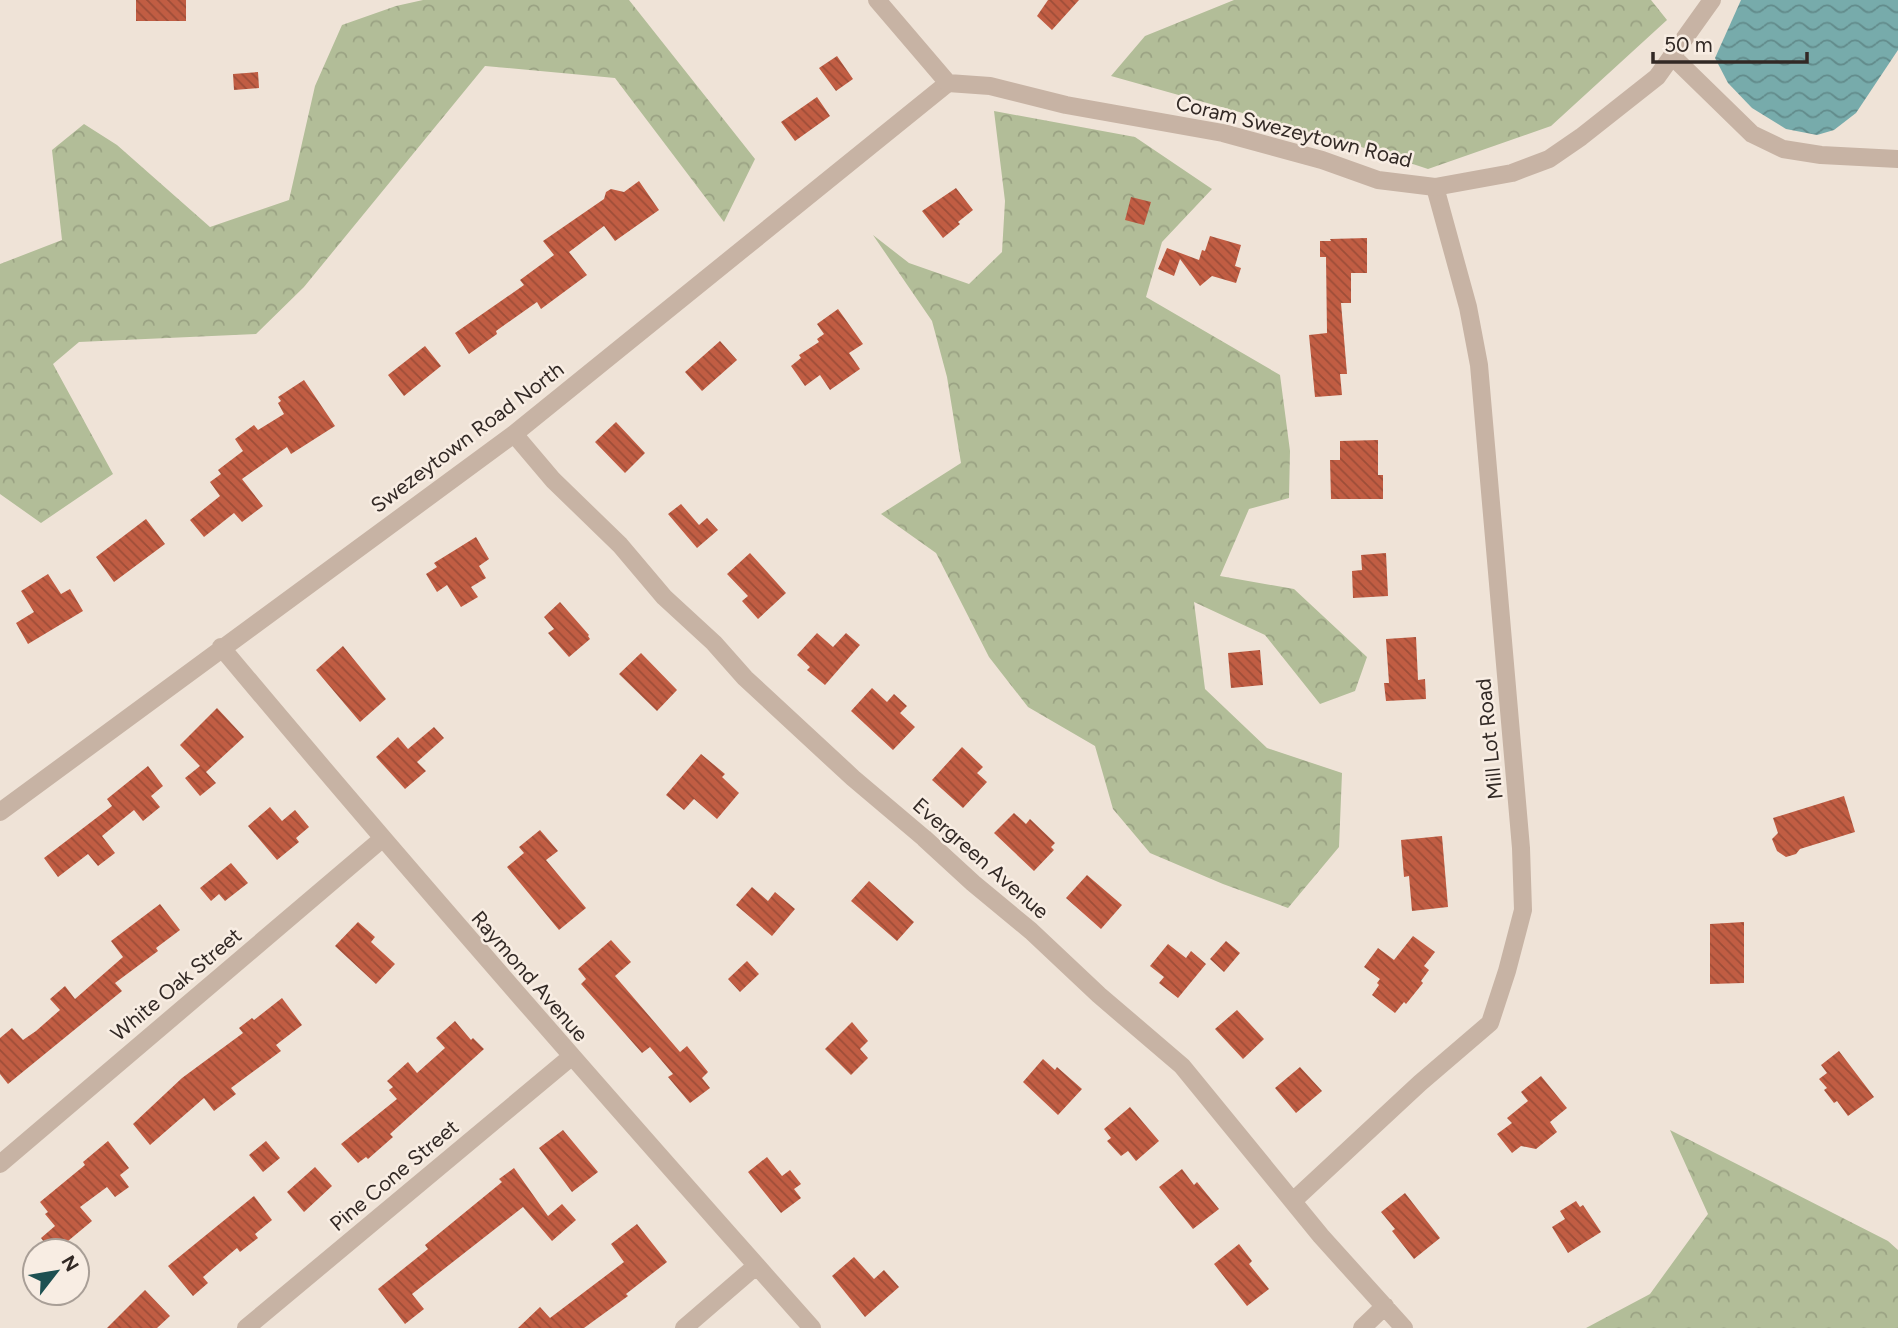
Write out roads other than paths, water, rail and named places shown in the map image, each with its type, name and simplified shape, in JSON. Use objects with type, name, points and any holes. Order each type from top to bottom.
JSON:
[{"type":"street","points":[[877,0],[948,83]]},
{"type":"street","name":"Coram Swezeytown Road","points":[[948,83],[990,86],[1066,105],[1223,133],[1322,160],[1378,180],[1435,187],[1512,173],[1549,159],[1657,77],[1712,0]]},
{"type":"street","points":[[1672,56],[1752,134],[1783,149],[1821,155],[1898,159]]},
{"type":"street","name":"Swezeytown Road North","points":[[0,812],[514,434],[948,83]]},
{"type":"street","name":"Mill Lot Road","points":[[1293,1201],[1420,1083],[1490,1023],[1523,910],[1520,834],[1479,365],[1468,307],[1435,187]]},
{"type":"street","name":"Evergreen Avenue","points":[[514,434],[553,480],[620,545],[664,597],[714,643],[745,678],[853,778],[1031,931],[1099,995],[1182,1066],[1293,1201],[1404,1328]]},
{"type":"street","name":"Raymond Avenue","points":[[221,647],[382,839],[811,1328]]},
{"type":"street","name":"White Oak Street","points":[[0,1164],[382,839]]},
{"type":"street","name":"Pine Cone Street","points":[[246,1328],[571,1057]]},
{"type":"street","points":[[684,1328],[756,1266]]},
{"type":"street","points":[[1362,1328],[1385,1306]]},
{"type":"water","points":[[1741,0],[1898,0],[1898,50],[1856,113],[1834,130],[1817,135],[1786,129],[1752,108],[1728,83],[1715,58]]}]
